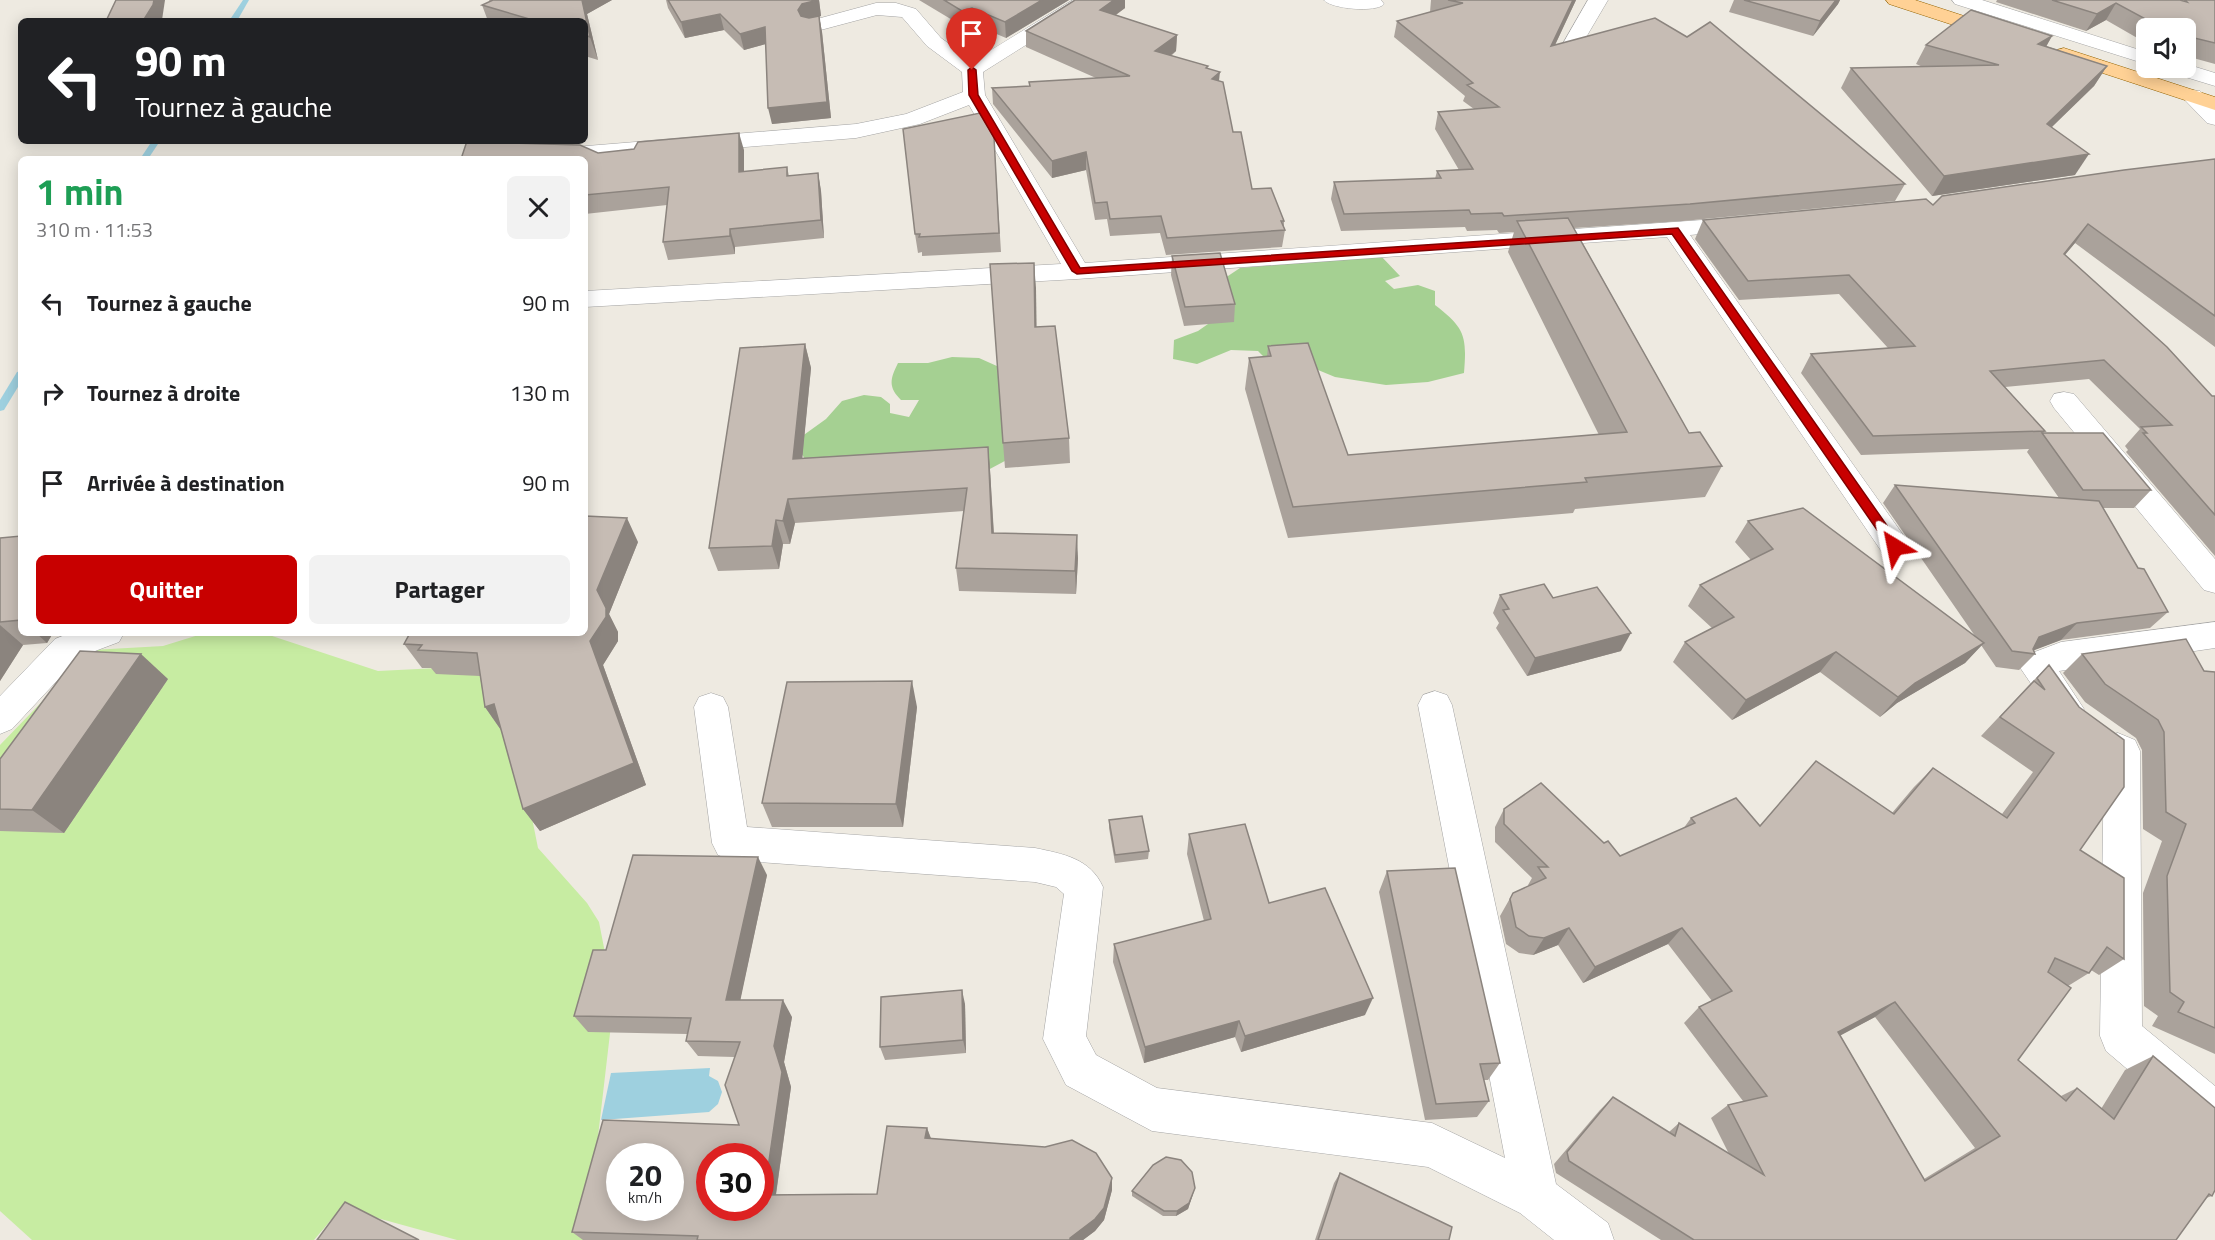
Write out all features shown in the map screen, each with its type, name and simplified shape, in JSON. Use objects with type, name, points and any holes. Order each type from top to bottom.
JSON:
[{"type":"main road","points":[[1896,0],[2022,41]]},
{"type":"main road","points":[[2044,48],[2215,104]]},
{"type":"street","points":[[972,70],[1087,0]]},
{"type":"street","points":[[1334,0],[1374,4]]},
{"type":"street","points":[[1571,47],[1598,0]]},
{"type":"street","points":[[1962,0],[2136,55]]},
{"type":"street","points":[[813,26],[876,9],[896,9],[909,13],[934,42],[972,70],[974,95],[1077,271]]},
{"type":"street","points":[[2196,74],[2215,80]]},
{"type":"street","points":[[553,156],[856,131],[912,119],[974,95]]},
{"type":"street","points":[[2193,96],[2215,118]]},
{"type":"street","points":[[588,299],[1077,271],[1675,231],[1766,222]]},
{"type":"street","points":[[1675,231],[1895,547]]},
{"type":"street","points":[[2064,401],[2215,581]]},
{"type":"street","points":[[2215,635],[2061,655],[2036,666],[2071,714],[2102,737],[2121,1036],[2215,1113]]},
{"type":"street","points":[[0,719],[67,648],[99,636]]},
{"type":"street","points":[[1435,705],[1536,1197]]},
{"type":"street","points":[[711,707],[731,843],[1035,865],[1066,872],[1084,887],[1064,1040],[1081,1070],[1152,1109],[1432,1145],[1536,1197],[1591,1240]]},
{"type":"green space","points":[[1381,256],[1400,276],[1385,281],[1394,289],[1418,285],[1435,291],[1435,305],[1453,320],[1462,334],[1465,350],[1464,373],[1428,382],[1386,385],[1335,377],[1306,365],[1276,369],[1258,351],[1231,350],[1197,364],[1173,359],[1174,340],[1198,331],[1218,317],[1213,286],[1240,268]]},
{"type":"green space","points":[[952,357],[979,358],[1008,371],[1016,455],[973,478],[814,473],[794,442],[826,419],[842,401],[864,395],[881,397],[890,404],[890,413],[909,417],[919,400],[901,400],[894,391],[892,378],[898,363],[928,363]]},
{"type":"green space","points":[[195,636],[272,636],[378,671],[478,666],[508,698],[538,848],[587,903],[599,922],[614,999],[597,1145],[594,1240],[457,1240],[341,1208],[314,1240],[32,1240],[0,1211],[0,745],[92,650],[163,646]]},
{"type":"water","points":[[710,1068],[709,1076],[718,1081],[722,1092],[718,1104],[709,1112],[601,1120],[611,1073]]},
{"type":"building","points":[[116,0],[154,0],[145,18],[107,18]]},
{"type":"building","points":[[493,0],[582,0],[586,18],[526,18],[482,5]]},
{"type":"building","points":[[668,0],[818,0],[802,4],[798,10],[801,16],[809,18],[819,16],[827,102],[768,108],[765,27],[740,34],[720,14],[681,22]]},
{"type":"building","points":[[944,0],[1042,0],[1005,22],[972,8],[962,11]]},
{"type":"building","points":[[1075,0],[1114,0],[1100,10],[1177,35],[1155,51],[1208,66],[1206,68],[1220,72],[1212,79],[1223,82],[1233,132],[1241,132],[1252,189],[1271,188],[1284,221],[1281,221],[1285,230],[1167,238],[1161,216],[1110,219],[1107,202],[1095,203],[1086,152],[1052,161],[992,88],[1030,86],[1029,82],[1130,76],[1026,31]]},
{"type":"building","points":[[1448,0],[1573,0],[1551,46],[1655,18],[1687,37],[1710,22],[1905,184],[1690,204],[1504,216],[1502,213],[1471,214],[1469,210],[1344,214],[1334,182],[1441,178],[1437,171],[1473,169],[1438,112],[1499,107],[1467,85],[1473,83],[1397,21],[1463,3]]},
{"type":"building","points":[[1744,0],[1836,0],[1820,21]]},
{"type":"building","points":[[2052,0],[2180,0],[2187,2],[2185,0],[2215,0],[2215,43],[2196,38],[2196,18],[2144,18],[2116,3],[2097,14]]},
{"type":"building","points":[[1971,10],[2052,36],[2038,44],[2107,66],[2047,124],[2089,154],[1944,176],[1851,68],[1999,65],[1926,45]]},
{"type":"building","points":[[980,113],[994,137],[999,233],[919,237],[920,234],[915,234],[903,129]]},
{"type":"building","points":[[739,133],[739,172],[787,167],[787,176],[818,173],[821,220],[730,229],[730,236],[663,242],[669,187],[588,195],[588,156],[462,156],[466,144],[580,145],[598,153],[634,149],[638,142]]},
{"type":"building","points":[[2215,159],[2215,316],[2088,224],[2064,254],[2167,347],[2212,396],[2215,396],[2215,515],[2143,433],[2147,433],[2141,427],[2172,425],[2104,360],[1990,371],[2045,431],[1873,436],[1811,354],[1915,346],[1849,275],[1748,281],[1703,220],[1926,199],[1933,205],[1942,196]]},
{"type":"building","points":[[1568,218],[1689,433],[1700,432],[1722,466],[1585,478],[1587,482],[1293,507],[1249,358],[1271,356],[1268,346],[1308,343],[1348,455],[1627,432],[1517,221]]},
{"type":"building","points":[[1220,253],[1235,304],[1185,307],[1172,256]]},
{"type":"building","points":[[1034,263],[1035,327],[1055,326],[1069,438],[1003,443],[990,264]]},
{"type":"building","points":[[805,344],[793,459],[988,447],[992,533],[1077,535],[1075,571],[956,568],[967,488],[788,499],[783,521],[776,520],[772,546],[709,548],[740,348]]},
{"type":"building","points":[[2042,433],[2103,433],[2151,490],[2083,490]]},
{"type":"building","points":[[1895,485],[2099,501],[2138,568],[2144,569],[2168,612],[2077,623],[2039,637],[2033,649],[2035,654],[2012,651]]},
{"type":"building","points":[[1803,508],[1984,643],[1915,683],[1898,697],[1836,652],[1746,700],[1685,642],[1734,617],[1700,585],[1773,549],[1748,521]]},
{"type":"building","points":[[588,516],[627,518],[597,590],[606,608],[606,617],[590,641],[634,763],[523,809],[494,704],[485,707],[477,653],[418,650],[422,645],[404,644],[408,636],[588,636]]},
{"type":"building","points":[[18,536],[18,620],[0,622],[0,538]]},
{"type":"building","points":[[1544,584],[1553,598],[1597,587],[1631,633],[1535,658],[1503,610],[1509,609],[1500,595]]},
{"type":"building","points":[[2186,639],[2204,671],[2215,672],[2215,1028],[2178,1012],[2184,1002],[2170,992],[2167,876],[2186,824],[2166,812],[2164,732],[2158,720],[2105,684],[2082,654]]},
{"type":"building","points":[[80,651],[141,654],[32,810],[0,809],[0,759]]},
{"type":"building","points":[[2049,665],[2079,707],[2124,740],[2124,787],[2080,850],[2124,878],[2124,959],[2107,947],[2089,973],[2055,958],[2048,972],[2071,988],[2018,1060],[2066,1101],[2077,1088],[2114,1119],[2153,1056],[2215,1108],[2215,1190],[2212,1196],[2209,1194],[2176,1240],[1694,1240],[1569,1161],[1567,1152],[1613,1097],[1675,1136],[1679,1123],[1764,1175],[1728,1105],[1767,1096],[1699,1007],[1732,991],[1682,928],[1595,967],[1569,928],[1544,938],[1529,936],[1516,927],[1510,899],[1513,893],[1546,878],[1538,867],[1548,867],[1504,824],[1504,809],[1541,783],[1604,843],[1608,841],[1620,856],[1695,823],[1691,818],[1736,798],[1760,826],[1816,761],[1894,814],[1933,768],[2007,818],[2054,753],[2000,717],[2034,681],[2045,690],[2037,678]],"holes":[[[1895,1002],[2000,1136],[1925,1181],[1838,1032]]]},
{"type":"building","points":[[912,681],[896,804],[762,803],[787,682]]},
{"type":"building","points":[[1142,816],[1149,851],[1115,855],[1109,820]]},
{"type":"building","points":[[1245,824],[1269,903],[1325,888],[1373,998],[1245,1036],[1239,1021],[1145,1047],[1114,944],[1211,919],[1189,834]]},
{"type":"building","points":[[633,855],[758,857],[726,1000],[783,1000],[774,1046],[782,1072],[772,1143],[696,1143],[696,1221],[774,1221],[774,1195],[877,1194],[887,1126],[927,1128],[925,1138],[1045,1147],[1072,1140],[1096,1153],[1112,1178],[1104,1208],[1095,1219],[1070,1240],[697,1240],[698,1236],[572,1232],[603,1120],[739,1125],[725,1085],[740,1042],[686,1041],[691,1018],[574,1016],[593,950],[606,950]]},
{"type":"building","points":[[1455,868],[1500,1063],[1480,1064],[1489,1101],[1436,1104],[1387,871]]},
{"type":"building","points":[[962,990],[963,1040],[880,1047],[881,997]]},
{"type":"building","points":[[1166,1157],[1181,1160],[1192,1172],[1195,1188],[1189,1203],[1177,1211],[1164,1211],[1132,1191],[1153,1165]]},
{"type":"building","points":[[1340,1173],[1452,1227],[1449,1240],[1318,1240]]},
{"type":"building","points":[[345,1202],[419,1240],[317,1240]]},
{"type":"waterway","points":[[235,18],[246,0]]},
{"type":"waterway","points":[[146,156],[154,144]]},
{"type":"waterway","points":[[0,408],[18,379]]},
{"type":"route","points":[[972,70],[974,95],[1077,271],[1675,231],[1895,547]]}]
